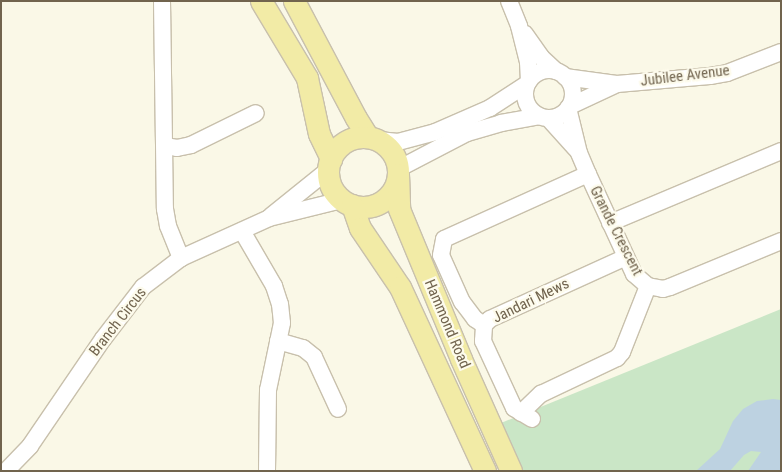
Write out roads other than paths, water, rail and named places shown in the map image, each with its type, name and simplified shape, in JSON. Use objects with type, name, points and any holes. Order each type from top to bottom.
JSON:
[{"type":"main road","points":[[261,1],[307,78],[319,134],[329,164],[331,187],[347,202],[365,206],[377,204],[388,197],[395,186],[398,171],[392,152],[374,139],[356,118],[294,1]]},
{"type":"main road","points":[[329,164],[337,148],[346,141],[357,137],[374,139]]},
{"type":"main road","name":"Hammond Road","points":[[398,171],[399,210],[461,359],[511,471]]},
{"type":"main road","name":"Hammond Road","points":[[347,202],[360,228],[400,287],[485,471]]},
{"type":"street","points":[[162,1],[165,208],[168,226],[181,258]]},
{"type":"street","points":[[509,1],[519,26],[528,62],[526,101],[531,110],[544,117]]},
{"type":"street","points":[[398,171],[467,133],[500,123],[558,116],[569,107],[572,91],[561,74],[541,57],[519,26]]},
{"type":"street","name":"Jubilee Avenue","points":[[561,74],[617,84],[727,73],[781,52]]},
{"type":"street","points":[[374,139],[398,142],[435,132],[490,108],[528,83],[539,72],[561,74]]},
{"type":"street","name":"Jubilee Avenue","points":[[569,107],[617,84]]},
{"type":"street","name":"Grande Crescent","points":[[569,107],[579,153],[588,174],[637,278],[648,286],[663,289],[670,287],[781,241]]},
{"type":"street","points":[[165,146],[178,148],[191,145],[256,113]]},
{"type":"street","name":"Grande Crescent","points":[[544,117],[579,153]]},
{"type":"street","points":[[610,223],[781,151]]},
{"type":"street","name":"Branch Circus","points":[[269,218],[329,164]]},
{"type":"street","points":[[484,326],[475,319],[462,302],[441,255],[444,239],[588,174]]},
{"type":"street","name":"Branch Circus","points":[[6,471],[30,446],[103,339],[144,287],[181,258],[269,218],[347,202]]},
{"type":"street","points":[[242,231],[274,286],[280,304],[282,323],[268,390],[267,471]]},
{"type":"street","name":"Jandari Mews","points":[[626,256],[490,319],[484,326],[483,341],[514,408],[526,416],[541,394],[617,358],[622,352],[648,286]]},
{"type":"street","points":[[278,341],[303,348],[314,357],[338,409]]},
{"type":"water","points":[[781,400],[781,471],[748,471],[761,452],[751,451],[744,455],[730,471],[696,471],[720,449],[733,421],[743,409],[757,401]]}]
